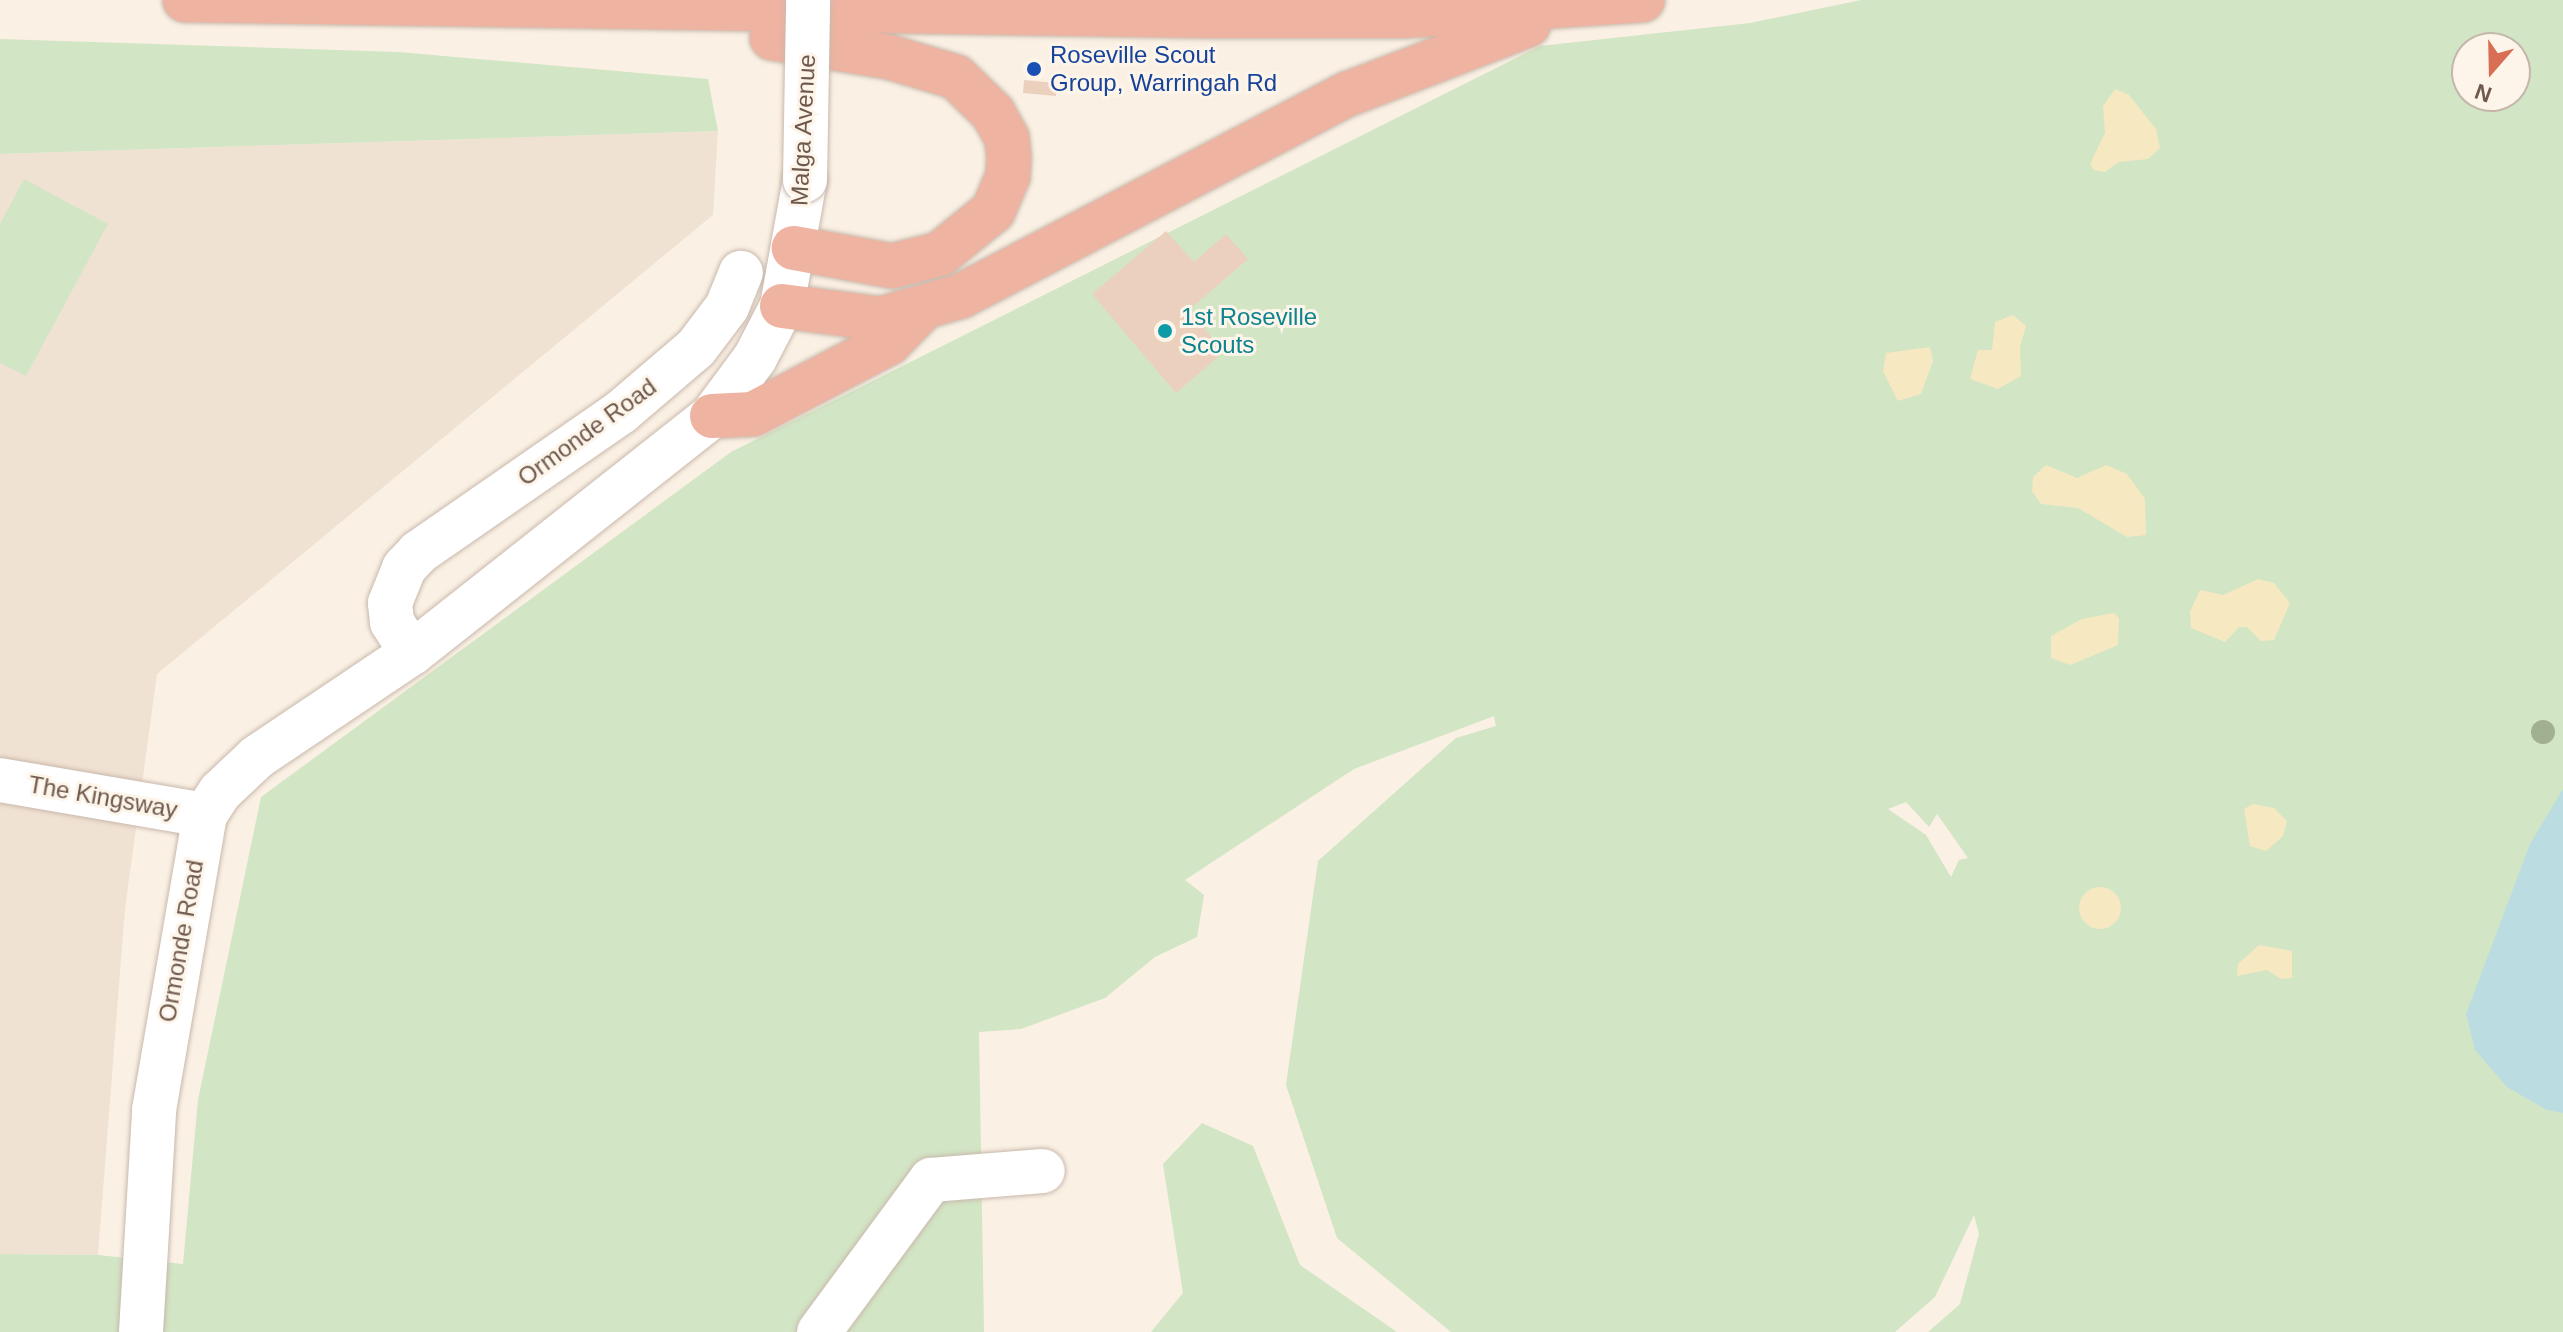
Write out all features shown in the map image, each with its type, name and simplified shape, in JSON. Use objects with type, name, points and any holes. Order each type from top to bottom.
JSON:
[{"type":"highway","points":[[185,0],[592,9],[1333,16],[1627,2]]},
{"type":"highway","points":[[782,306],[881,319],[920,311],[1000,279],[1361,89],[1462,46],[1627,2]]},
{"type":"highway","points":[[592,9],[928,65],[956,77],[993,113],[1007,138],[1008,176],[993,211],[959,242],[919,262],[892,266],[794,248]]},
{"type":"highway","points":[[712,416],[753,414],[889,343],[920,311]]},
{"type":"street","name":"Malga Avenue","points":[[782,306],[805,180],[808,0]]},
{"type":"street","name":"Ormonde Road","points":[[412,653],[392,622],[390,603],[404,568],[419,552],[621,412],[696,348],[727,307],[741,273]]},
{"type":"street","name":"Ormonde Road","points":[[141,1332],[154,1110],[205,815],[220,792],[257,757],[412,653],[712,416],[755,358],[782,306]]},
{"type":"street","name":"The Kingsway","points":[[0,780],[205,815]]},
{"type":"street","points":[[819,1332],[931,1180],[1043,1171]]},
{"type":"shaded area","points":[[718,131],[713,215],[157,674],[125,909],[98,1255],[0,1254],[0,154]]},
{"type":"green space","points":[[1861,0],[2563,0],[2563,1332],[1928,1332],[1960,1304],[1979,1234],[1974,1215],[1935,1297],[1895,1332],[1451,1332],[1337,1238],[1286,1085],[1318,861],[1456,738],[1496,726],[1494,716],[1354,769],[1185,880],[1204,895],[1197,937],[1155,957],[1105,998],[1021,1029],[979,1032],[984,1332],[0,1332],[0,1254],[98,1255],[183,1264],[198,1100],[261,797],[731,452],[1540,46],[1750,23]],"holes":[[[1906,802],[1929,827],[1937,814],[1968,858],[1959,860],[1951,877],[1926,835],[1888,809]]]},
{"type":"green space","points":[[0,39],[398,52],[708,79],[718,131],[0,154]]},
{"type":"green space","points":[[24,179],[108,224],[26,376],[0,363],[0,224]]},
{"type":"green space","points":[[1202,1123],[1253,1146],[1300,1265],[1397,1332],[1151,1332],[1183,1293],[1163,1164]]},
{"type":"sand","points":[[2115,89],[2129,95],[2156,129],[2160,148],[2148,159],[2118,162],[2105,172],[2094,170],[2090,164],[2105,133],[2103,106]]},
{"type":"sand","points":[[2013,315],[2026,326],[2020,347],[2021,376],[1998,389],[1970,379],[1978,350],[1992,350],[1995,322]]},
{"type":"sand","points":[[1930,347],[1933,361],[1921,394],[1898,401],[1883,371],[1886,353]]},
{"type":"sand","points":[[2046,465],[2077,478],[2106,465],[2127,474],[2145,499],[2146,535],[2127,537],[2078,508],[2041,504],[2032,491],[2033,477]]},
{"type":"sand","points":[[2258,579],[2274,583],[2290,603],[2274,640],[2261,641],[2247,627],[2239,627],[2225,642],[2191,628],[2190,612],[2200,590],[2223,595]]},
{"type":"sand","points":[[2114,613],[2119,618],[2118,645],[2070,665],[2051,658],[2051,636],[2082,619]]},
{"type":"sand","points":[[2253,804],[2274,808],[2287,821],[2283,836],[2266,851],[2250,846],[2244,809]]},
{"type":"sand","points":[[2100,887],[2115,893],[2121,908],[2115,923],[2100,929],[2085,923],[2079,908],[2085,893]]},
{"type":"sand","points":[[2259,945],[2292,951],[2292,978],[2281,979],[2267,970],[2237,976],[2238,964]]},
{"type":"water","points":[[2563,789],[2563,1113],[2547,1110],[2507,1087],[2475,1050],[2466,1014],[2530,844]]},
{"type":"building","points":[[1024,80],[1056,83],[1056,96],[1023,93]]},
{"type":"building","name":"1st Roseville Scouts","points":[[1166,231],[1194,262],[1226,234],[1248,259],[1189,310],[1224,352],[1176,393],[1092,294]]},
{"type":"place","name":"Roseville Scout Group, Warringah Rd","points":[[1034,69]]},
{"type":"place","name":"1st Roseville Scouts","points":[[1165,331]]}]
